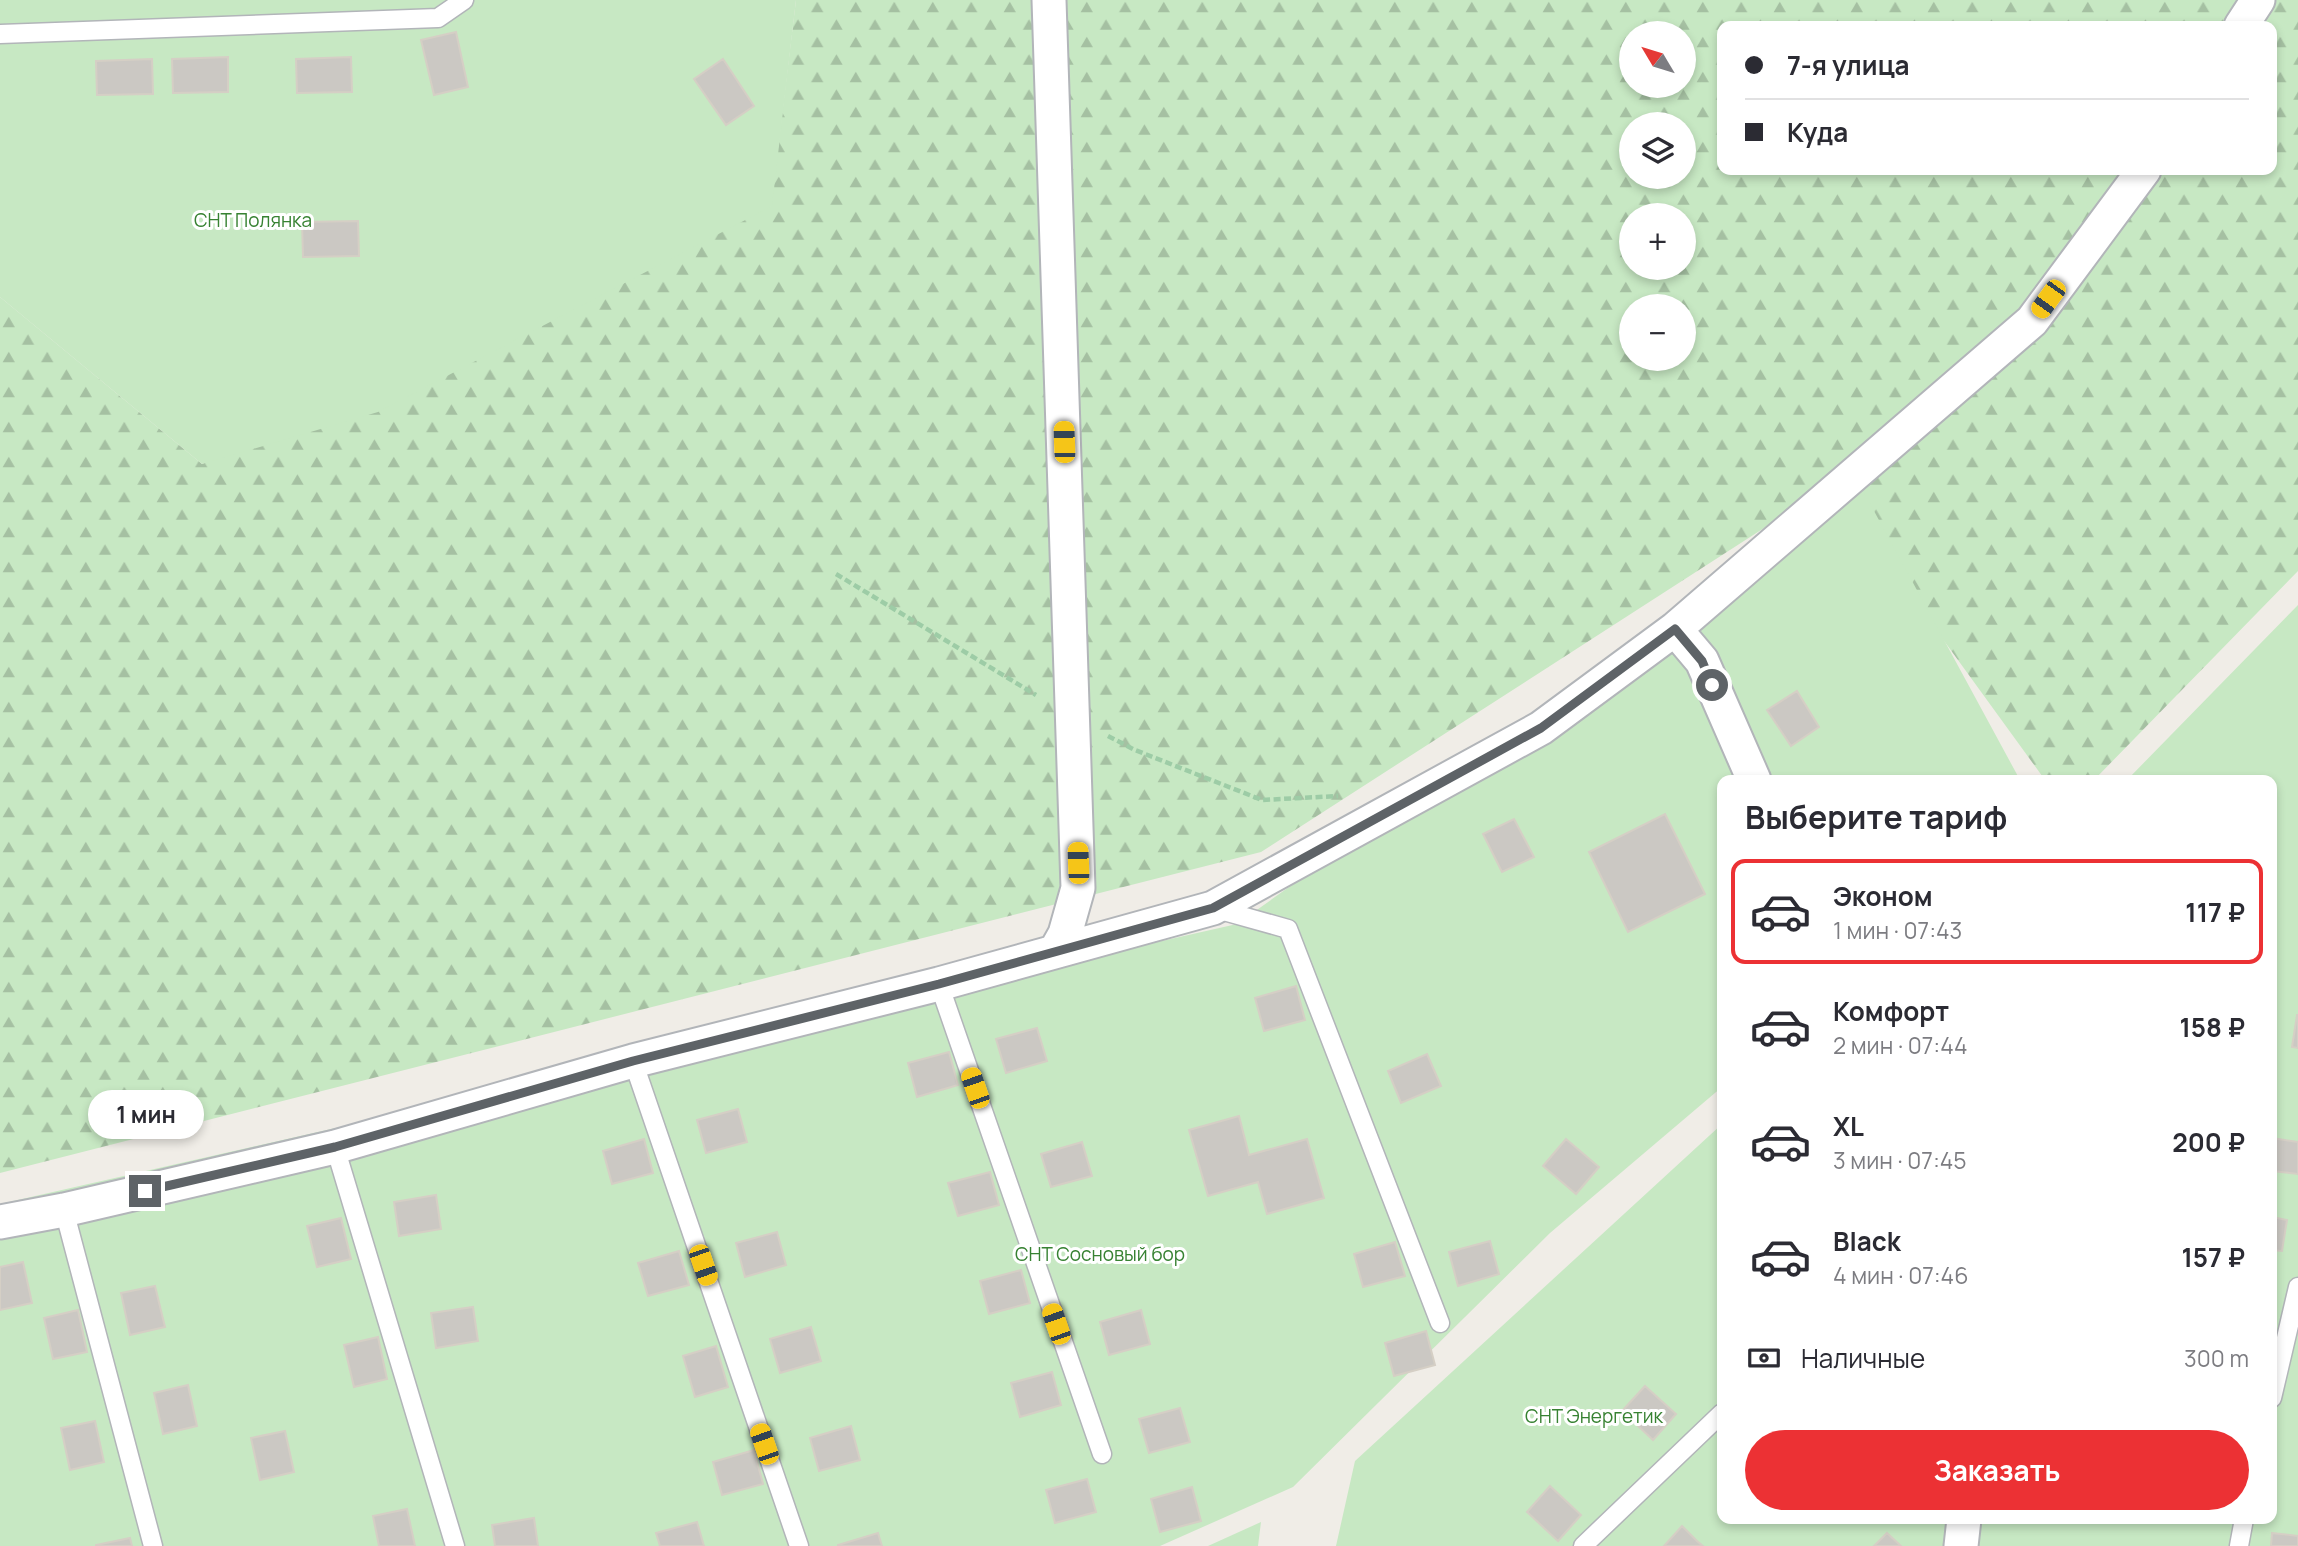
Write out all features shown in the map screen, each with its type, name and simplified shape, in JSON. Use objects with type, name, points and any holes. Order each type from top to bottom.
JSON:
[{"type":"street","points":[[1049,0],[1078,888],[1065,934],[1056,950]]},
{"type":"street","points":[[2244,21],[2258,0]]},
{"type":"street","points":[[0,1222],[64,1210],[335,1147],[633,1061],[939,984],[1213,908],[1541,728],[1675,629],[2032,321],[2140,175]]},
{"type":"street","points":[[1675,629],[1702,661],[1752,775]]},
{"type":"street","points":[[1961,1546],[1963,1524]]},
{"type":"lane","points":[[0,34],[438,18],[464,0]]},
{"type":"lane","points":[[1213,908],[1287,929],[1440,1323]]},
{"type":"lane","points":[[939,984],[1102,1454]]},
{"type":"lane","points":[[633,1061],[799,1546]]},
{"type":"lane","points":[[335,1147],[455,1546]]},
{"type":"lane","points":[[64,1210],[153,1546]]},
{"type":"lane","points":[[2277,1377],[2298,1287]]},
{"type":"lane","points":[[1583,1546],[1717,1418]]},
{"type":"lane","points":[[2239,1546],[2243,1524]]},
{"type":"path","points":[[836,574],[1073,718],[1135,750],[1262,800],[1343,796]]},
{"type":"green space","name":"СНТ Полянка","points":[[0,0],[796,0],[772,206],[378,412],[202,464],[0,297]]},
{"type":"green space","points":[[796,0],[2298,0],[2298,571],[2099,775],[2041,775],[1831,485],[1261,852],[0,1173],[0,297],[202,464],[771,206]]},
{"type":"green space","name":"СНТ Сосновый бор","points":[[1861,487],[2017,775],[1717,775],[1717,1091],[1550,1233],[1293,1487],[1160,1546],[0,1546],[0,1204],[1237,924],[1582,679]]},
{"type":"green space","name":"СНТ Энергетик","points":[[2298,605],[2298,1546],[1336,1546],[1355,1461],[1717,1129],[1717,1524],[2277,1524],[2277,775],[2132,775]]},
{"type":"green space","points":[[1261,1522],[1258,1546],[1208,1546]]},
{"type":"building","points":[[456,32],[468,87],[434,95],[421,40]]},
{"type":"building","points":[[228,57],[228,92],[173,93],[172,59]]},
{"type":"building","points":[[351,57],[352,92],[297,93],[296,59]]},
{"type":"building","points":[[152,59],[153,94],[97,95],[96,61]]},
{"type":"building","points":[[723,59],[754,106],[726,125],[694,79]]},
{"type":"building","points":[[358,221],[359,256],[303,257],[302,222]]},
{"type":"building","points":[[1797,691],[1819,727],[1791,746],[1767,710]]},
{"type":"building","points":[[1665,814],[1705,894],[1628,932],[1589,852]]},
{"type":"building","points":[[1514,819],[1534,857],[1502,872],[1483,834]]},
{"type":"building","points":[[1296,986],[1305,1020],[1264,1031],[1255,998]]},
{"type":"building","points":[[2298,1015],[2298,1048],[2292,1047]]},
{"type":"building","points":[[1037,1028],[1047,1061],[1006,1073],[996,1039]]},
{"type":"building","points":[[949,1052],[958,1085],[917,1097],[908,1063]]},
{"type":"building","points":[[1427,1054],[1441,1086],[1401,1103],[1388,1071]]},
{"type":"building","points":[[738,1109],[747,1142],[706,1153],[697,1120]]},
{"type":"building","points":[[1239,1116],[1249,1155],[1307,1139],[1324,1198],[1267,1214],[1258,1182],[1208,1196],[1189,1130]]},
{"type":"building","points":[[644,1139],[653,1173],[612,1184],[603,1151]]},
{"type":"building","points":[[1566,1139],[1599,1167],[1576,1194],[1543,1166]]},
{"type":"building","points":[[2277,1139],[2298,1142],[2298,1174],[2277,1172]]},
{"type":"building","points":[[1082,1142],[1092,1176],[1051,1187],[1041,1154]]},
{"type":"building","points":[[990,1172],[999,1205],[958,1216],[948,1183]]},
{"type":"building","points":[[436,1195],[441,1229],[399,1236],[394,1202]]},
{"type":"building","points":[[341,1218],[351,1259],[317,1267],[307,1226]]},
{"type":"building","points":[[2277,1218],[2287,1220],[2282,1251],[2277,1250]]},
{"type":"building","points":[[777,1232],[786,1265],[745,1277],[736,1243]]},
{"type":"building","points":[[1490,1241],[1499,1274],[1458,1286],[1449,1252]]},
{"type":"building","points":[[1395,1242],[1405,1276],[1363,1287],[1354,1254]]},
{"type":"building","points":[[679,1251],[689,1285],[648,1296],[638,1263]]},
{"type":"building","points":[[23,1262],[32,1303],[0,1310],[0,1267]]},
{"type":"building","points":[[1021,1270],[1030,1303],[989,1314],[980,1281]]},
{"type":"building","points":[[155,1286],[165,1327],[130,1335],[121,1293]]},
{"type":"building","points":[[473,1307],[478,1341],[436,1348],[431,1313]]},
{"type":"building","points":[[78,1310],[87,1352],[53,1359],[44,1318]]},
{"type":"building","points":[[1141,1310],[1150,1344],[1109,1355],[1100,1322]]},
{"type":"building","points":[[811,1327],[821,1361],[780,1373],[770,1339]]},
{"type":"building","points":[[1426,1331],[1435,1365],[1394,1376],[1385,1343]]},
{"type":"building","points":[[378,1337],[387,1379],[354,1387],[344,1345]]},
{"type":"building","points":[[716,1346],[728,1387],[695,1397],[683,1356]]},
{"type":"building","points":[[1052,1372],[1061,1405],[1020,1417],[1011,1383]]},
{"type":"building","points":[[188,1385],[197,1426],[163,1434],[154,1393]]},
{"type":"building","points":[[1645,1386],[1676,1414],[1653,1440],[1622,1411]]},
{"type":"building","points":[[1180,1408],[1190,1442],[1149,1453],[1139,1419]]},
{"type":"building","points":[[95,1421],[104,1462],[70,1470],[61,1428]]},
{"type":"building","points":[[851,1426],[860,1460],[819,1471],[810,1438]]},
{"type":"building","points":[[285,1431],[294,1472],[260,1480],[251,1438]]},
{"type":"building","points":[[754,1450],[763,1484],[722,1495],[713,1462]]},
{"type":"building","points":[[1087,1479],[1096,1512],[1055,1523],[1046,1490]]},
{"type":"building","points":[[1550,1486],[1581,1515],[1558,1541],[1527,1512]]},
{"type":"building","points":[[1192,1487],[1201,1521],[1160,1532],[1151,1499]]},
{"type":"building","points":[[407,1509],[415,1546],[379,1546],[373,1516]]},
{"type":"building","points":[[534,1518],[538,1546],[495,1546],[492,1525]]},
{"type":"building","points":[[697,1522],[704,1546],[660,1546],[656,1533]]},
{"type":"building","points":[[1682,1526],[1697,1541],[1703,1546],[1664,1546]]},
{"type":"building","points":[[878,1533],[882,1546],[838,1546],[838,1545]]},
{"type":"building","points":[[1887,1533],[1901,1546],[1874,1546]]},
{"type":"building","points":[[2272,1533],[2298,1536],[2298,1546],[2271,1546]]},
{"type":"building","points":[[130,1538],[132,1546],[96,1546],[96,1545]]},
{"type":"route","points":[[145,1191],[335,1147],[633,1061],[939,984],[1213,908],[1541,728],[1675,629],[1702,661],[1712,685]]}]
